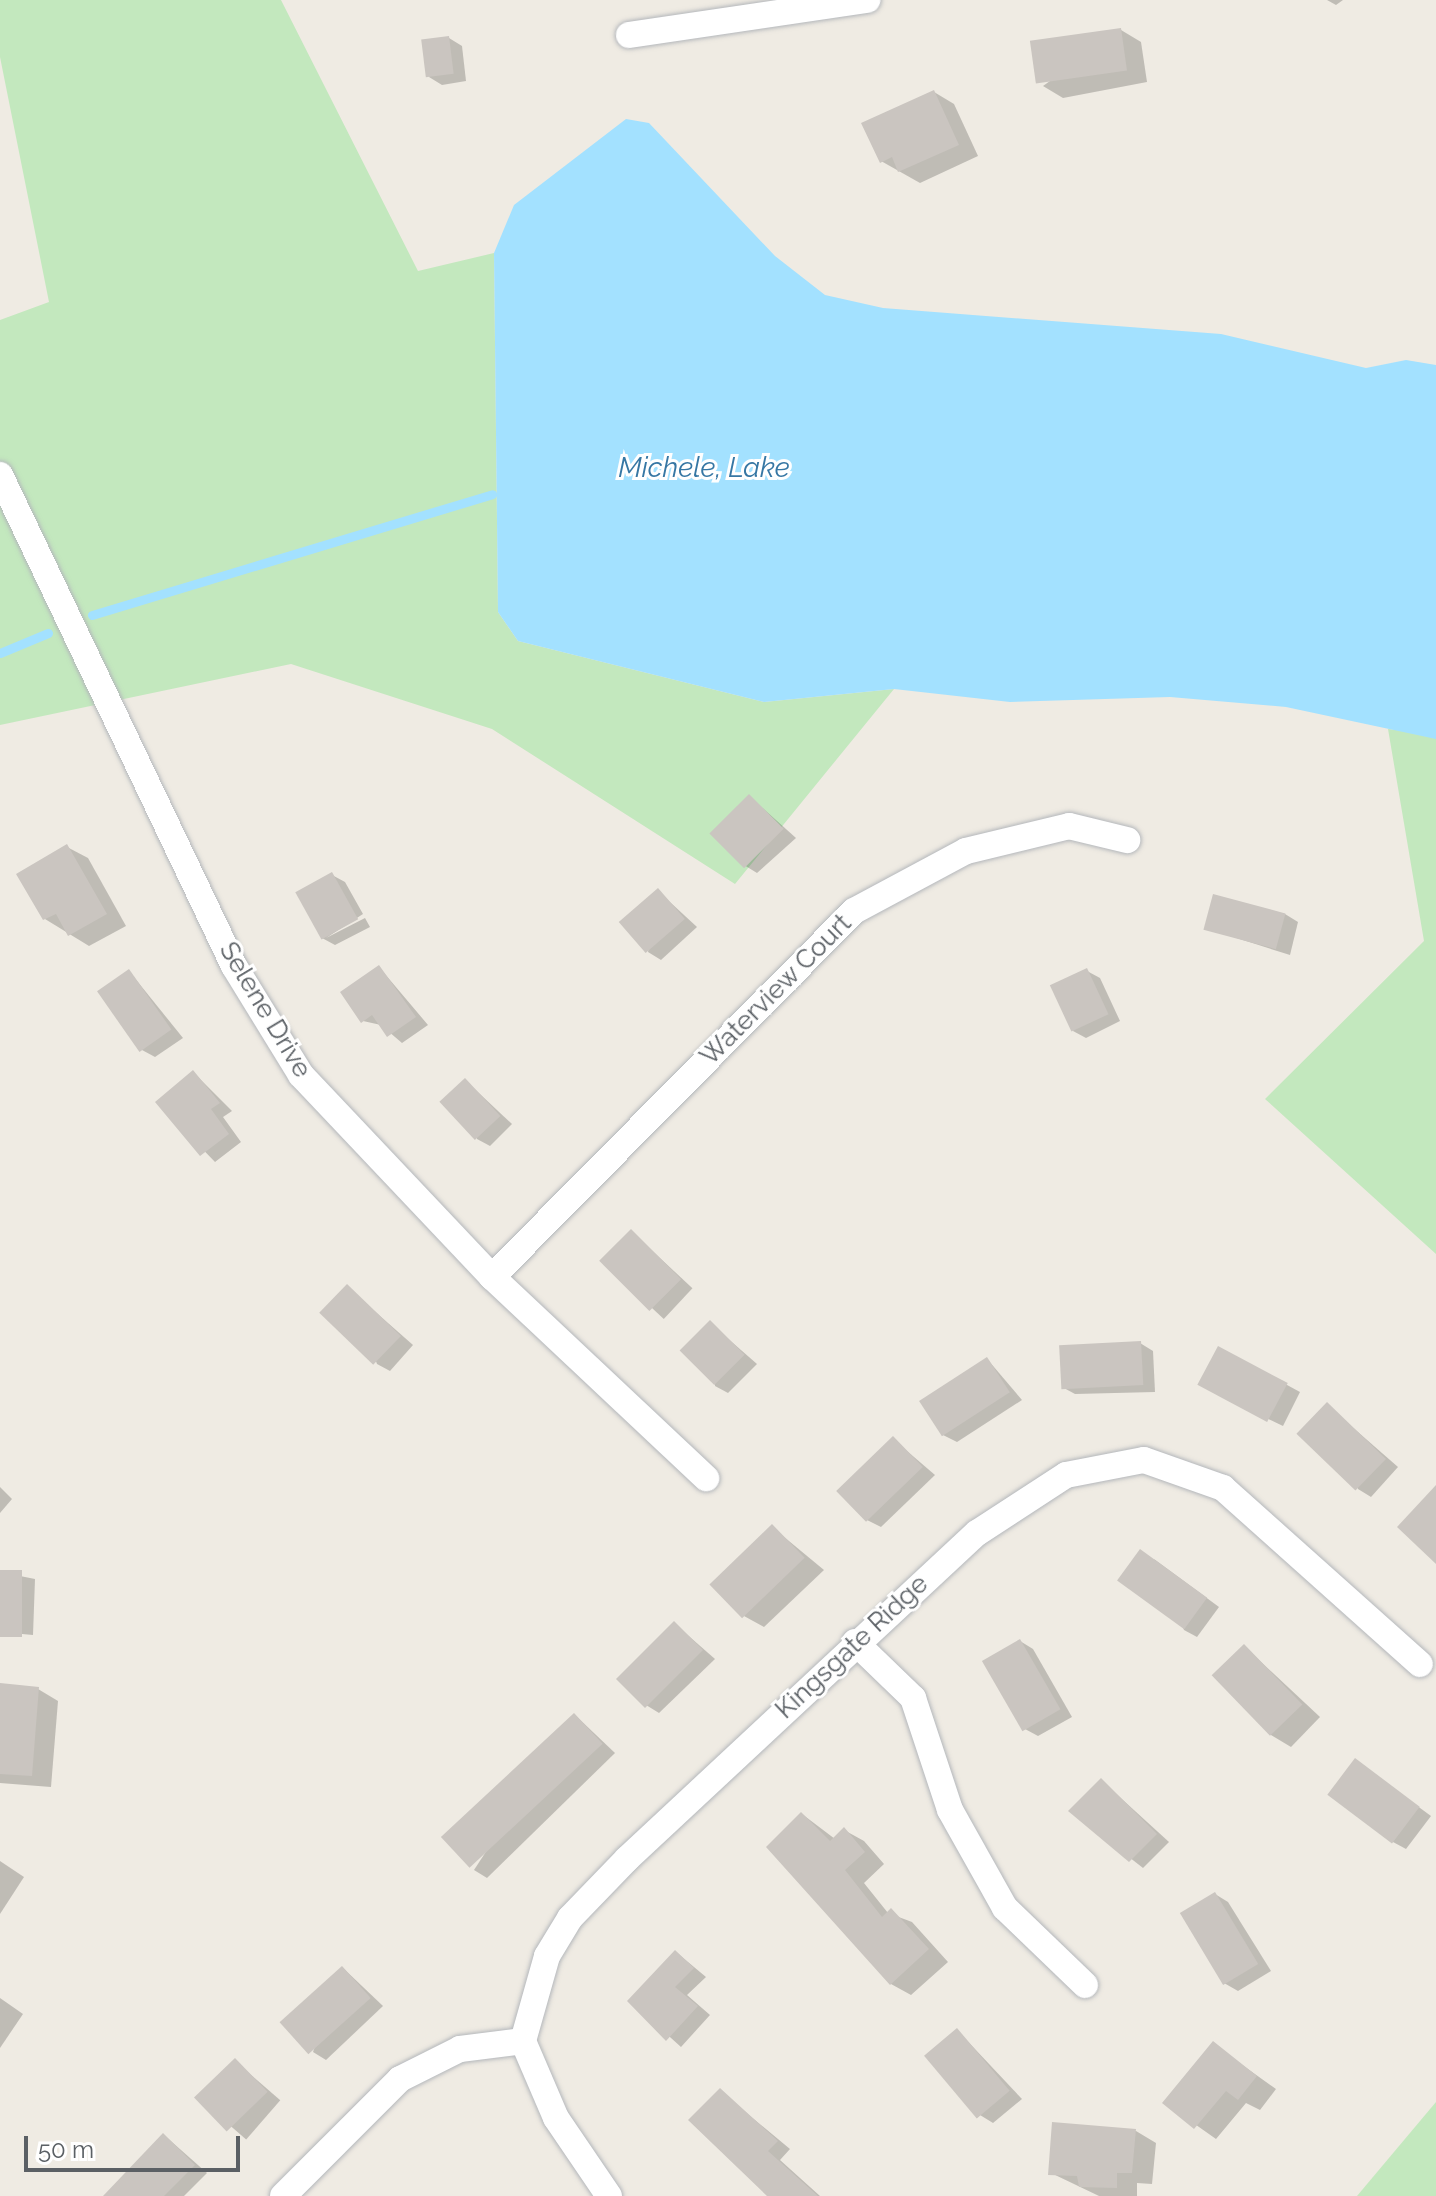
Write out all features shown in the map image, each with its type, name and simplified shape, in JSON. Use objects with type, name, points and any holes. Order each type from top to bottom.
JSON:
[{"type":"street","points":[[629,35],[867,0]]},
{"type":"street","name":"Selene Drive","points":[[0,475],[234,966],[301,1075],[492,1277],[706,1478]]},
{"type":"street","name":"Waterview Court","points":[[492,1277],[854,911],[966,851],[1069,826],[1127,840]]},
{"type":"street","name":"Kingsgate Ridge","points":[[523,2041],[547,1956],[570,1918],[855,1642],[977,1533],[1066,1475],[1144,1460],[1223,1488],[1420,1664]]},
{"type":"street","points":[[855,1642],[913,1698],[950,1810],[1005,1908],[1085,1985]]},
{"type":"street","points":[[283,2196],[400,2079],[460,2049],[523,2041],[556,2118],[609,2196]]},
{"type":"green space","points":[[0,0],[281,0],[418,271],[494,253],[498,612],[518,641],[764,702],[894,689],[735,884],[492,729],[291,664],[0,725],[0,320],[49,302],[0,57]]},
{"type":"green space","points":[[1388,729],[1436,735],[1436,1254],[1265,1099],[1424,941]]},
{"type":"green space","points":[[1436,2102],[1436,2196],[1357,2196]]},
{"type":"water","name":"Michele, Lake","points":[[626,119],[649,123],[775,256],[825,295],[883,308],[1221,334],[1366,368],[1406,360],[1436,365],[1436,739],[1286,707],[1170,697],[1010,702],[894,689],[764,702],[518,641],[498,612],[494,253],[514,205]]},
{"type":"building","points":[[1121,28],[1127,71],[1036,83],[1030,41]]},
{"type":"building","points":[[449,36],[454,74],[426,77],[421,39]]},
{"type":"building","points":[[934,90],[959,145],[898,172],[892,157],[880,163],[861,123]]},
{"type":"building","points":[[749,794],[784,829],[744,868],[709,834]]},
{"type":"building","points":[[67,844],[107,914],[68,936],[56,914],[43,920],[16,874]]},
{"type":"building","points":[[332,872],[358,919],[321,940],[295,892]]},
{"type":"building","points":[[658,888],[685,919],[646,953],[619,922]]},
{"type":"building","points":[[1213,894],[1285,913],[1276,949],[1203,930]]},
{"type":"building","points":[[379,965],[416,1017],[387,1037],[372,1015],[361,1023],[340,992]]},
{"type":"building","points":[[1087,968],[1109,1014],[1071,1032],[1050,985]]},
{"type":"building","points":[[129,969],[171,1030],[139,1052],[97,991]]},
{"type":"building","points":[[193,1070],[220,1103],[211,1109],[229,1134],[200,1156],[155,1102]]},
{"type":"building","points":[[465,1078],[500,1116],[475,1140],[439,1102]]},
{"type":"building","points":[[631,1229],[681,1279],[649,1311],[599,1261]]},
{"type":"building","points":[[347,1284],[401,1336],[373,1365],[319,1313]]},
{"type":"building","points":[[710,1320],[745,1355],[714,1385],[680,1350]]},
{"type":"building","points":[[1141,1341],[1143,1385],[1061,1389],[1059,1345]]},
{"type":"building","points":[[1218,1346],[1288,1383],[1267,1422],[1197,1385]]},
{"type":"building","points":[[987,1357],[1010,1392],[942,1436],[919,1401]]},
{"type":"building","points":[[1327,1402],[1386,1459],[1355,1491],[1296,1434]]},
{"type":"building","points":[[893,1436],[923,1467],[866,1522],[836,1491]]},
{"type":"building","points":[[1436,1485],[1436,1564],[1397,1527]]},
{"type":"building","points":[[772,1524],[805,1558],[742,1618],[709,1584]]},
{"type":"building","points":[[1140,1549],[1207,1598],[1184,1629],[1117,1581]]},
{"type":"building","points":[[0,1570],[22,1570],[22,1637],[0,1637]]},
{"type":"building","points":[[674,1621],[703,1650],[645,1708],[616,1679]]},
{"type":"building","points":[[1020,1639],[1060,1709],[1022,1731],[982,1661]]},
{"type":"building","points":[[1244,1644],[1302,1704],[1270,1736],[1212,1675]]},
{"type":"building","points":[[0,1683],[39,1687],[32,1776],[0,1774]]},
{"type":"building","points":[[574,1713],[603,1744],[470,1868],[441,1837]]},
{"type":"building","points":[[1355,1758],[1420,1807],[1392,1843],[1327,1795]]},
{"type":"building","points":[[1101,1778],[1157,1834],[1129,1862],[1068,1811]]},
{"type":"building","points":[[801,1812],[830,1841],[844,1827],[865,1852],[845,1870],[882,1917],[891,1908],[929,1949],[890,1985],[766,1847]]},
{"type":"building","points":[[1215,1892],[1258,1964],[1223,1985],[1180,1913]]},
{"type":"building","points":[[675,1950],[694,1968],[675,1987],[698,2006],[666,2041],[627,2001]]},
{"type":"building","points":[[342,1966],[371,1998],[308,2054],[280,2022]]},
{"type":"building","points":[[957,2028],[1010,2091],[977,2118],[924,2056]]},
{"type":"building","points":[[1213,2041],[1257,2076],[1238,2100],[1226,2091],[1194,2129],[1162,2103]]},
{"type":"building","points":[[235,2058],[268,2092],[227,2131],[194,2098]]},
{"type":"building","points":[[720,2088],[778,2141],[768,2151],[818,2196],[767,2196],[688,2120]]},
{"type":"building","points":[[1052,2122],[1136,2129],[1132,2173],[1117,2173],[1117,2188],[1079,2187],[1077,2176],[1048,2175]]},
{"type":"building","points":[[163,2133],[195,2165],[164,2196],[103,2196]]},
{"type":"waterway","points":[[92,615],[492,494]]},
{"type":"waterway","points":[[0,653],[48,633]]}]
